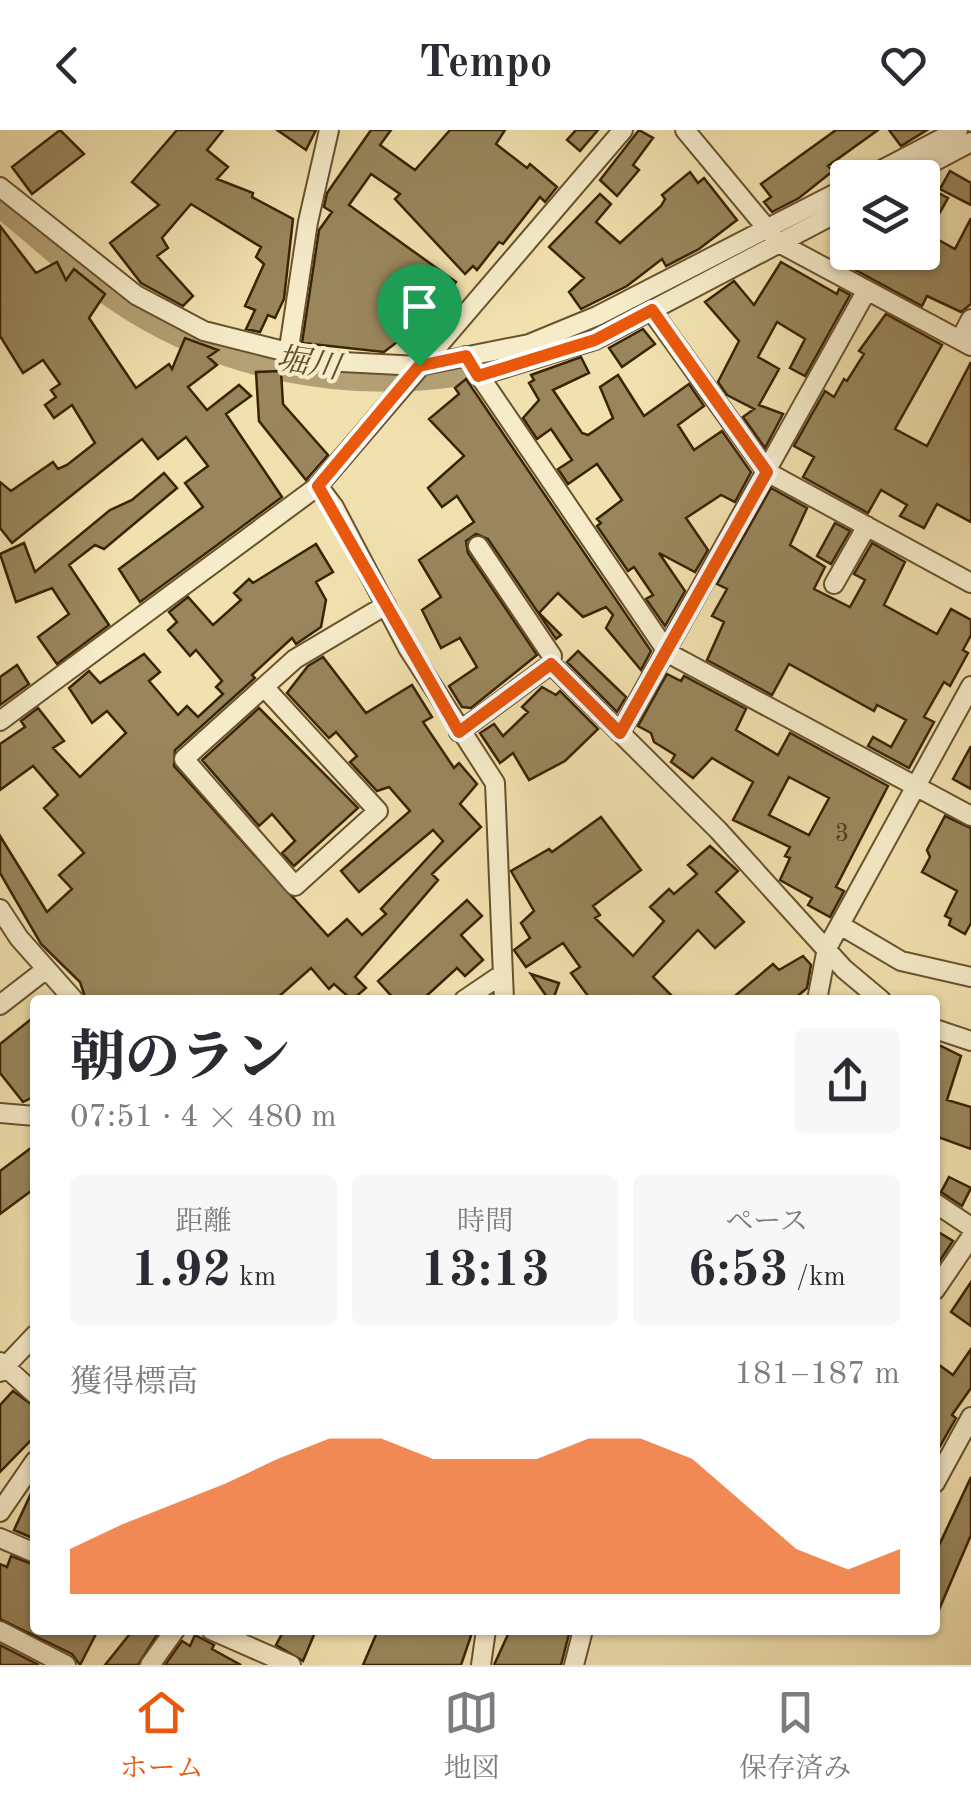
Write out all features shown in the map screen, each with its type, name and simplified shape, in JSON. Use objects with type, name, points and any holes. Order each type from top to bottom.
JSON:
[{"type":"street","points":[[288,355],[308,222],[329,130]]},
{"type":"street","points":[[0,722],[318,486],[623,130]]},
{"type":"street","points":[[685,130],[770,234],[965,343],[971,319]]},
{"type":"street","points":[[898,160],[949,132]]},
{"type":"street","points":[[937,160],[971,142]]},
{"type":"street","points":[[0,187],[164,312],[204,331],[288,355],[418,367],[472,366],[595,340],[652,310],[830,198]]},
{"type":"street","points":[[472,366],[597,316],[770,234],[830,212]]},
{"type":"street","points":[[620,733],[867,290]]},
{"type":"street","points":[[652,310],[767,472],[971,583]]},
{"type":"street","points":[[472,366],[668,652],[971,816]]},
{"type":"street","points":[[318,486],[459,732],[495,783],[504,995]]},
{"type":"street","points":[[834,584],[866,526]]},
{"type":"street","points":[[459,732],[551,664],[552,656],[478,546]]},
{"type":"street","points":[[265,688],[378,811],[295,886],[184,759],[295,659],[386,605]]},
{"type":"street","points":[[551,664],[718,830],[875,995]]},
{"type":"street","points":[[817,995],[827,948],[971,686]]},
{"type":"street","points":[[0,909],[69,995]]},
{"type":"street","points":[[840,925],[901,960],[971,977]]},
{"type":"street","points":[[0,1005],[46,970]]},
{"type":"street","points":[[472,995],[502,975]]},
{"type":"street","points":[[940,1030],[971,1041]]},
{"type":"street","points":[[0,1113],[30,1116]]},
{"type":"street","points":[[940,1206],[971,1227]]},
{"type":"street","points":[[940,1283],[971,1237]]},
{"type":"street","points":[[30,1340],[2,1367],[30,1390]]},
{"type":"street","points":[[940,1474],[971,1417]]},
{"type":"street","points":[[0,1512],[30,1468]]},
{"type":"street","points":[[0,1538],[30,1551]]},
{"type":"street","points":[[0,1631],[66,1665]]},
{"type":"street","points":[[150,1665],[171,1635]]},
{"type":"street","points":[[223,1635],[291,1665]]},
{"type":"street","points":[[481,1665],[485,1635]]},
{"type":"street","points":[[574,1665],[582,1635]]},
{"type":"building","points":[[60,130],[84,154],[32,194],[12,167]]},
{"type":"building","points":[[177,130],[223,130],[207,150],[228,167],[217,179],[253,193],[252,197],[293,219],[284,299],[275,318],[268,315],[260,332],[246,329],[255,310],[245,306],[264,264],[256,257],[261,247],[191,204],[162,238],[168,248],[157,256],[193,296],[183,306],[141,283],[110,243],[159,205],[132,182]]},
{"type":"building","points":[[277,130],[316,130],[306,150]]},
{"type":"building","points":[[371,130],[391,130],[380,145],[415,170],[450,130],[505,130],[496,144],[527,168],[530,164],[557,187],[545,202],[540,197],[477,270],[473,266],[465,274],[395,199],[400,194],[371,174],[349,205],[456,282],[428,317],[432,321],[411,351],[397,342],[384,352],[302,343],[319,230],[332,212],[324,207],[327,193]]},
{"type":"building","points":[[576,130],[598,130],[580,151],[567,140]]},
{"type":"building","points":[[639,130],[653,138],[633,165],[639,170],[617,196],[600,180]]},
{"type":"building","points":[[836,130],[878,130],[836,160],[830,160],[830,173],[799,198],[772,212],[764,202],[771,197],[761,184]]},
{"type":"building","points":[[889,130],[927,130],[901,146]]},
{"type":"building","points":[[950,171],[971,183],[971,205],[940,189]]},
{"type":"building","points":[[690,172],[698,183],[704,178],[737,220],[699,249],[666,266],[662,259],[627,286],[581,309],[569,292],[584,278],[549,247],[600,194],[611,204],[596,222],[620,243],[661,206],[665,199],[662,195]]},
{"type":"building","points":[[940,194],[948,198],[940,212]]},
{"type":"building","points":[[971,218],[971,304],[961,312],[927,296],[922,306],[856,270],[940,270],[940,241],[955,249]]},
{"type":"building","points":[[0,226],[36,273],[57,262],[66,280],[74,269],[105,294],[89,318],[136,388],[169,364],[172,369],[185,338],[218,350],[208,357],[217,365],[188,387],[207,410],[239,385],[251,396],[226,414],[282,497],[140,602],[119,569],[203,507],[185,483],[208,466],[186,437],[158,459],[142,439],[12,543],[0,528],[0,482],[11,491],[53,462],[58,469],[67,465],[95,443],[72,405],[54,418],[45,405],[56,397],[51,390],[60,384],[43,360],[23,373],[0,336]]},
{"type":"building","points":[[781,262],[837,294],[839,289],[850,295],[805,376],[790,368],[805,339],[777,322],[758,357],[779,369],[759,405],[783,414],[765,448],[743,417],[754,409],[727,395],[718,382],[739,341],[705,302],[734,281],[754,305]]},
{"type":"building","points":[[886,314],[942,345],[895,429],[927,446],[971,362],[971,522],[937,504],[924,528],[900,516],[907,505],[881,490],[868,513],[803,477],[814,457],[794,446],[825,391],[834,397],[844,379],[847,381],[864,354],[859,351]]},
{"type":"building","points":[[643,329],[655,344],[622,367],[609,348]]},
{"type":"building","points":[[581,357],[589,373],[553,390],[582,433],[588,435],[613,418],[600,387],[618,375],[644,416],[689,384],[704,406],[678,425],[694,450],[722,431],[751,472],[735,502],[721,495],[686,518],[708,550],[695,572],[659,553],[685,591],[665,626],[646,599],[653,595],[634,567],[628,571],[597,526],[601,523],[597,519],[622,500],[597,464],[568,484],[558,469],[572,460],[551,429],[537,439],[523,418],[539,400],[529,383],[534,380],[531,375]]},
{"type":"building","points":[[281,371],[283,404],[328,455],[306,480],[259,421],[256,372]]},
{"type":"building","points":[[466,379],[651,651],[641,670],[606,628],[613,615],[606,607],[583,617],[558,593],[539,613],[561,635],[556,639],[488,539],[476,534],[466,541],[468,553],[537,655],[471,708],[462,707],[449,686],[477,667],[460,638],[441,648],[422,610],[441,597],[419,560],[474,522],[457,496],[442,507],[428,488],[464,456],[429,419],[459,394],[455,388]]},
{"type":"building","points":[[164,473],[177,488],[104,549],[95,545],[69,565],[109,625],[57,664],[38,637],[69,614],[52,588],[16,602],[0,554],[24,543],[35,572],[110,510],[132,500]]},
{"type":"building","points":[[771,488],[807,508],[790,545],[825,567],[814,589],[850,607],[865,580],[854,574],[872,543],[905,562],[884,605],[937,634],[951,609],[971,620],[971,635],[963,650],[968,653],[950,686],[944,682],[924,717],[934,722],[909,768],[868,746],[873,737],[891,747],[906,720],[877,705],[874,711],[789,664],[772,695],[707,660],[724,622],[712,616],[727,589],[717,584]]},
{"type":"building","points":[[835,523],[850,531],[831,564],[817,556]]},
{"type":"building","points":[[316,544],[333,572],[316,582],[326,600],[321,627],[296,644],[292,638],[252,675],[255,678],[175,750],[174,766],[328,936],[347,919],[362,935],[386,914],[381,909],[443,841],[433,830],[359,892],[341,871],[410,811],[389,787],[377,791],[350,762],[357,756],[336,732],[329,738],[287,693],[308,666],[323,657],[366,713],[412,685],[432,717],[423,722],[454,768],[459,763],[477,784],[460,804],[481,827],[432,874],[438,880],[355,977],[366,988],[358,995],[346,995],[334,984],[329,989],[311,968],[281,995],[84,995],[80,982],[41,944],[0,873],[0,836],[47,912],[72,889],[59,875],[84,853],[44,808],[58,795],[33,766],[0,790],[0,744],[25,727],[21,721],[38,708],[64,741],[53,748],[80,777],[126,733],[107,711],[92,723],[69,688],[89,671],[100,683],[144,654],[160,672],[149,681],[178,715],[187,706],[198,717],[223,694],[216,687],[222,681],[196,650],[190,656],[168,630],[177,622],[169,612],[188,597],[213,625],[241,600],[234,593],[249,579],[253,583]]},
{"type":"building","points":[[578,651],[626,697],[617,712],[567,662]]},
{"type":"building","points":[[17,665],[29,684],[0,705],[0,677]]},
{"type":"building","points":[[667,674],[681,681],[684,676],[746,709],[736,730],[778,755],[790,733],[888,786],[836,887],[844,891],[830,917],[808,905],[812,898],[780,880],[790,858],[785,856],[790,847],[733,820],[753,782],[712,758],[693,778],[671,762],[675,755],[638,726]],"holes":[[[789,777],[829,798],[809,835],[769,815]]]},
{"type":"building","points":[[542,687],[556,695],[560,691],[598,729],[565,761],[529,780],[513,753],[500,763],[480,733],[494,724],[503,736],[528,712],[522,707]]},
{"type":"building","points":[[259,708],[358,808],[294,866],[282,853],[295,841],[272,814],[259,826],[202,760]]},
{"type":"building","points":[[971,746],[971,789],[953,779]]},
{"type":"building","points":[[945,816],[971,828],[971,923],[965,934],[949,925],[951,919],[945,916],[957,891],[922,872],[930,857],[927,850]]},
{"type":"building","points":[[601,817],[641,870],[593,906],[600,915],[595,918],[633,956],[664,921],[650,907],[669,889],[674,894],[697,874],[688,865],[710,846],[738,871],[716,892],[744,922],[715,948],[698,930],[653,977],[671,995],[587,995],[571,973],[580,967],[563,943],[526,967],[514,950],[530,938],[521,923],[534,911],[511,871],[549,849],[552,852]]},
{"type":"building","points":[[467,900],[482,916],[461,935],[483,960],[465,976],[457,968],[427,995],[391,995],[378,981]]},
{"type":"building","points":[[803,956],[811,965],[807,988],[799,995],[736,995],[773,964],[779,970]]},
{"type":"building","points":[[531,974],[559,983],[555,995],[546,995]]},
{"type":"building","points":[[30,1020],[30,1098],[23,1102],[0,1073],[0,1044]]},
{"type":"building","points":[[940,1046],[961,1056],[947,1100],[971,1107],[971,1149],[940,1138]]},
{"type":"building","points":[[30,1149],[30,1192],[0,1214],[0,1171]]},
{"type":"building","points":[[949,1177],[971,1188],[962,1206],[941,1192]]},
{"type":"building","points":[[940,1233],[953,1241],[940,1260]]},
{"type":"building","points":[[971,1282],[971,1326],[951,1312]]},
{"type":"building","points":[[971,1349],[971,1388],[952,1415],[956,1418],[940,1446],[940,1366],[953,1375]]},
{"type":"building","points":[[13,1391],[30,1403],[30,1441],[0,1472],[0,1405]]},
{"type":"building","points":[[971,1477],[971,1535],[940,1607],[940,1543]]},
{"type":"building","points":[[30,1496],[30,1537],[14,1530]]},
{"type":"building","points":[[11,1556],[30,1563],[30,1634],[0,1619],[0,1564],[7,1567]]},
{"type":"building","points":[[33,1635],[95,1635],[80,1665],[72,1654]]},
{"type":"building","points":[[129,1635],[157,1635],[138,1665],[105,1665]]},
{"type":"building","points":[[195,1635],[241,1665],[165,1665],[182,1641],[190,1646]]},
{"type":"building","points":[[281,1635],[314,1635],[303,1661],[276,1645]]},
{"type":"building","points":[[376,1635],[471,1635],[461,1665],[363,1665]]},
{"type":"building","points":[[508,1635],[569,1635],[561,1665],[494,1665]]},
{"type":"building","points":[[0,1645],[39,1665],[0,1665]]},
{"type":"waterway","name":"堀川","points":[[0,198],[101,282],[183,331],[231,350],[333,372],[437,372],[538,350],[622,315],[756,244]]},
{"type":"route","points":[[652,310],[767,472],[620,733],[551,664],[459,732],[318,486],[419,366],[466,356],[478,376],[595,340],[652,310]]}]
